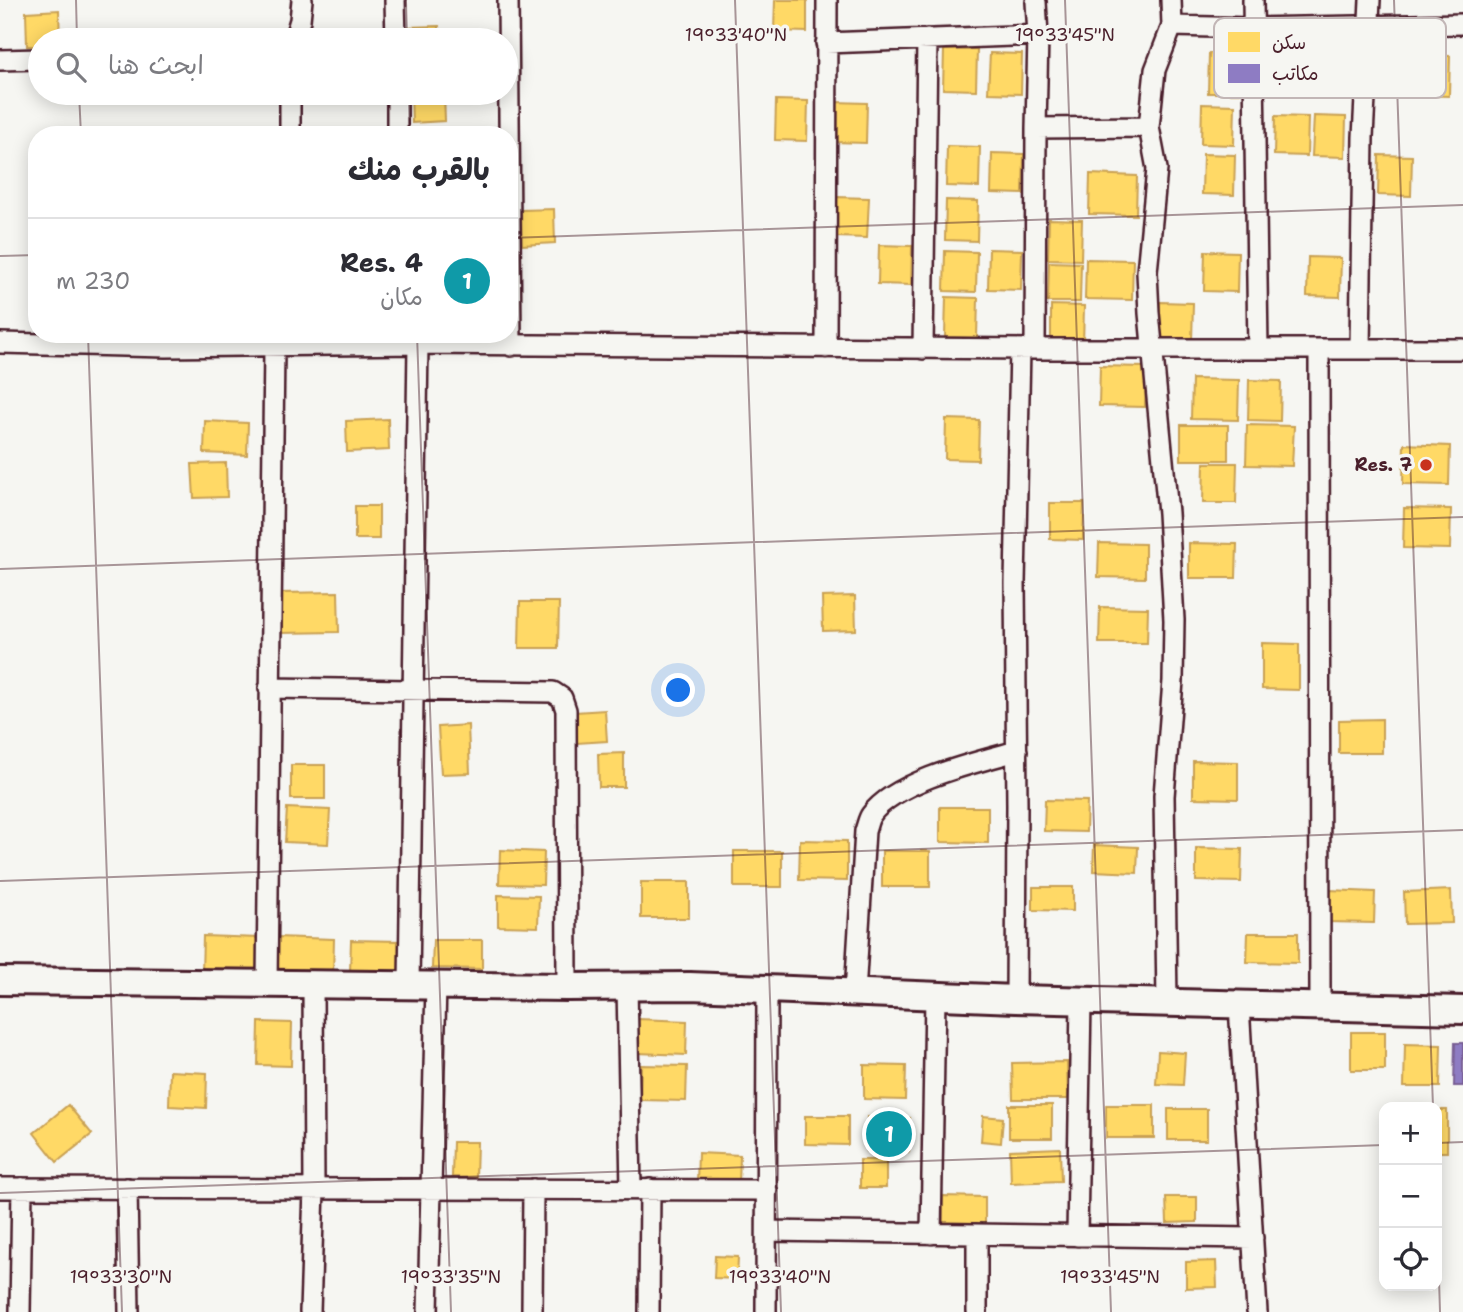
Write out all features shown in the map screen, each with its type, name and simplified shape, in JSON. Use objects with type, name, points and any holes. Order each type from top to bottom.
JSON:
[{"type":"main road","points":[[0,981],[690,986],[935,997],[1463,1010]]},
{"type":"street","points":[[298,28],[302,0]]},
{"type":"street","points":[[396,0],[396,28]]},
{"type":"street","points":[[508,0],[508,28]]},
{"type":"street","points":[[826,348],[827,0]]},
{"type":"street","points":[[1167,1002],[1164,796],[1173,681],[1174,620],[1168,513],[1147,272],[1157,169],[1149,127],[1155,70],[1172,26],[1171,0]]},
{"type":"street","points":[[1253,0],[1253,18]]},
{"type":"street","points":[[1369,18],[1370,0]]},
{"type":"street","points":[[1016,999],[1015,583],[1028,349],[1036,128],[1036,2]]},
{"type":"street","points":[[1172,26],[1214,27]]},
{"type":"street","points":[[826,43],[1038,35]]},
{"type":"street","points":[[923,349],[927,39]]},
{"type":"street","points":[[0,60],[28,59]]},
{"type":"street","points":[[1254,98],[1258,349]]},
{"type":"street","points":[[1360,349],[1365,98]]},
{"type":"street","points":[[290,105],[290,126]]},
{"type":"street","points":[[397,105],[397,126]]},
{"type":"street","points":[[509,105],[509,126]]},
{"type":"street","points":[[1036,128],[1149,127]]},
{"type":"street","points":[[0,343],[166,347],[274,346],[284,343]]},
{"type":"street","points":[[407,343],[412,690],[409,985]]},
{"type":"street","points":[[449,343],[511,346],[923,349],[1463,349]]},
{"type":"street","points":[[267,984],[274,346]]},
{"type":"street","points":[[1319,349],[1320,1007]]},
{"type":"street","points":[[269,688],[553,692],[562,698],[566,710],[567,987]]},
{"type":"street","points":[[855,993],[865,831],[870,816],[904,789],[939,774],[1017,751]]},
{"type":"street","points":[[310,1312],[314,1189],[313,984]]},
{"type":"street","points":[[428,1312],[436,985]]},
{"type":"street","points":[[627,986],[649,1312]]},
{"type":"street","points":[[766,1312],[767,989]]},
{"type":"street","points":[[931,1234],[935,997]]},
{"type":"street","points":[[1077,1236],[1081,1001]]},
{"type":"street","points":[[1239,1005],[1257,1312]]},
{"type":"street","points":[[0,1188],[767,1190]]},
{"type":"street","points":[[20,1312],[22,1188]]},
{"type":"street","points":[[127,1188],[129,1312]]},
{"type":"street","points":[[532,1312],[533,1189]]},
{"type":"street","points":[[767,1231],[1253,1238]]},
{"type":"street","points":[[977,1235],[977,1312]]},
{"type":"building: سكن","points":[[775,0],[807,0],[807,32],[774,31]]},
{"type":"building: سكن","points":[[59,10],[60,28],[28,28],[27,46],[26,12]]},
{"type":"building: سكن","points":[[439,26],[439,28],[406,28]]},
{"type":"building: سكن","points":[[944,50],[977,50],[976,90],[943,89]]},
{"type":"building: سكن","points":[[990,53],[1022,54],[1021,94],[988,93]]},
{"type":"building: سكن","points":[[1209,53],[1214,53],[1214,93],[1208,93]]},
{"type":"building: سكن","points":[[1446,56],[1450,56],[1449,96],[1446,96]]},
{"type":"building: سكن","points":[[776,100],[808,101],[807,141],[775,140]]},
{"type":"building: سكن","points":[[834,102],[867,103],[866,143],[833,142]]},
{"type":"building: سكن","points":[[1202,104],[1235,105],[1234,145],[1201,144]]},
{"type":"building: سكن","points":[[411,105],[444,105],[445,121],[412,123]]},
{"type":"building: سكن","points":[[1275,116],[1308,117],[1307,156],[1274,155]]},
{"type":"building: سكن","points":[[1314,116],[1346,117],[1345,157],[1312,156]]},
{"type":"building: سكن","points":[[947,146],[980,147],[979,187],[946,186]]},
{"type":"building: سكن","points":[[992,153],[1024,154],[1023,194],[991,193]]},
{"type":"building: سكن","points":[[1203,154],[1235,155],[1234,195],[1202,194]]},
{"type":"building: سكن","points":[[1379,155],[1412,156],[1411,196],[1378,195]]},
{"type":"building: سكن","points":[[1090,174],[1137,176],[1136,215],[1089,214]]},
{"type":"building: سكن","points":[[836,197],[869,198],[867,238],[835,237]]},
{"type":"building: سكن","points":[[946,200],[978,201],[977,241],[945,240]]},
{"type":"building: سكن","points":[[554,209],[555,243],[522,245],[521,210]]},
{"type":"building: سكن","points":[[1049,219],[1082,220],[1081,260],[1048,259]]},
{"type":"building: سكن","points":[[879,245],[912,246],[911,285],[878,284]]},
{"type":"building: سكن","points":[[989,249],[1022,250],[1021,290],[988,289]]},
{"type":"building: سكن","points":[[945,251],[977,252],[976,292],[944,291]]},
{"type":"building: سكن","points":[[1205,251],[1238,252],[1237,292],[1204,291]]},
{"type":"building: سكن","points":[[1308,257],[1341,258],[1340,297],[1307,296]]},
{"type":"building: سكن","points":[[1086,259],[1133,260],[1132,300],[1085,299]]},
{"type":"building: سكن","points":[[1049,262],[1081,263],[1080,302],[1048,302]]},
{"type":"building: سكن","points":[[946,297],[978,298],[977,338],[945,337]]},
{"type":"building: سكن","points":[[1160,302],[1193,303],[1192,342],[1159,341]]},
{"type":"building: سكن","points":[[1051,305],[1084,306],[1083,346],[1051,345]]},
{"type":"building: سكن","points":[[1100,366],[1146,367],[1145,407],[1099,406]]},
{"type":"building: سكن","points":[[1192,379],[1239,380],[1238,420],[1191,419]]},
{"type":"building: سكن","points":[[1249,380],[1281,381],[1280,421],[1248,420]]},
{"type":"building: سكن","points":[[388,419],[389,450],[347,452],[346,421]]},
{"type":"building: سكن","points":[[946,419],[979,420],[978,460],[945,459]]},
{"type":"building: سكن","points":[[205,421],[248,423],[247,455],[204,453]]},
{"type":"building: سكن","points":[[1181,425],[1228,425],[1228,460],[1181,460]]},
{"type":"building: سكن","points":[[1247,425],[1294,426],[1292,466],[1246,465]]},
{"type":"building: سكن","name":"Res. 7","points":[[1404,444],[1450,446],[1449,485],[1403,484]]},
{"type":"building: سكن","points":[[226,463],[227,497],[194,498],[192,464]]},
{"type":"building: سكن","points":[[1204,463],[1237,463],[1236,503],[1203,503]]},
{"type":"building: سكن","points":[[1050,503],[1084,503],[1083,540],[1050,539]]},
{"type":"building: سكن","points":[[355,506],[379,506],[379,539],[355,539]]},
{"type":"building: سكن","points":[[1404,508],[1451,509],[1450,549],[1403,548]]},
{"type":"building: سكن","points":[[1099,543],[1145,544],[1145,578],[1098,577]]},
{"type":"building: سكن","points":[[1189,543],[1237,544],[1236,578],[1189,578]]},
{"type":"building: سكن","points":[[338,592],[339,632],[280,633],[279,593]]},
{"type":"building: سكن","points":[[855,596],[856,630],[823,631],[822,597]]},
{"type":"building: سكن","points":[[520,602],[559,602],[558,648],[519,648]]},
{"type":"building: سكن","points":[[1100,607],[1148,608],[1147,643],[1099,643]]},
{"type":"building: سكن","points":[[1262,643],[1299,644],[1299,690],[1262,689]]},
{"type":"building: سكن","points":[[605,710],[607,741],[577,743],[575,712]]},
{"type":"building: سكن","points":[[1382,719],[1382,753],[1339,753],[1339,720]]},
{"type":"building: سكن","points":[[468,725],[470,773],[441,774],[438,727]]},
{"type":"building: سكن","points":[[624,753],[624,787],[599,787],[598,754]]},
{"type":"building: سكن","points":[[1193,761],[1238,762],[1238,799],[1193,798]]},
{"type":"building: سكن","points":[[291,765],[325,765],[325,799],[291,799]]},
{"type":"building: سكن","points":[[1045,800],[1087,801],[1086,832],[1044,831]]},
{"type":"building: سكن","points":[[940,807],[988,807],[988,843],[940,842]]},
{"type":"building: سكن","points":[[287,808],[330,810],[328,844],[285,842]]},
{"type":"building: سكن","points":[[800,840],[847,841],[847,881],[799,880]]},
{"type":"building: سكن","points":[[1094,845],[1138,847],[1137,873],[1093,871]]},
{"type":"building: سكن","points":[[1196,848],[1242,849],[1241,882],[1196,881]]},
{"type":"building: سكن","points":[[500,850],[544,852],[543,885],[499,884]]},
{"type":"building: سكن","points":[[734,851],[782,851],[782,887],[734,887]]},
{"type":"building: سكن","points":[[882,851],[930,851],[930,887],[882,887]]},
{"type":"building: سكن","points":[[641,882],[689,882],[689,918],[641,918]]},
{"type":"building: سكن","points":[[1033,887],[1073,887],[1073,911],[1033,910]]},
{"type":"building: سكن","points":[[1329,890],[1375,892],[1374,923],[1328,922]]},
{"type":"building: سكن","points":[[1451,890],[1452,923],[1405,924],[1404,892]]},
{"type":"building: سكن","points":[[498,895],[539,896],[538,927],[498,926]]},
{"type":"building: سكن","points":[[1248,933],[1298,933],[1298,963],[1247,962]]},
{"type":"building: سكن","points":[[203,936],[260,938],[258,976],[202,974]]},
{"type":"building: سكن","points":[[276,937],[334,939],[333,976],[275,973]]},
{"type":"building: سكن","points":[[351,940],[401,941],[400,974],[350,973]]},
{"type":"building: سكن","points":[[433,940],[482,940],[482,969],[432,968]]},
{"type":"building: سكن","points":[[638,1019],[687,1021],[686,1055],[637,1053]]},
{"type":"building: سكن","points":[[259,1022],[292,1023],[291,1066],[258,1065]]},
{"type":"building: سكن","points":[[1351,1032],[1385,1032],[1385,1070],[1351,1070]]},
{"type":"building: سكن","points":[[1405,1044],[1441,1045],[1440,1087],[1404,1087]]},
{"type":"building: سكن","points":[[1158,1051],[1185,1053],[1183,1085],[1156,1084]]},
{"type":"building: سكن","points":[[1067,1062],[1068,1099],[1013,1099],[1012,1063]]},
{"type":"building: سكن","points":[[641,1065],[687,1066],[686,1101],[640,1100]]},
{"type":"building: سكن","points":[[864,1065],[906,1066],[905,1100],[864,1099]]},
{"type":"building: سكن","points":[[170,1071],[207,1073],[206,1108],[169,1106]]},
{"type":"building: سكن","points":[[68,1105],[92,1134],[57,1162],[34,1133]]},
{"type":"building: سكن","points":[[1009,1105],[1052,1105],[1052,1138],[1009,1138]]},
{"type":"building: سكن","points":[[1106,1105],[1154,1105],[1154,1138],[1106,1138]]},
{"type":"building: سكن","points":[[1168,1109],[1207,1109],[1207,1140],[1168,1140]]},
{"type":"building: سكن","points":[[1442,1110],[1447,1110],[1447,1152],[1442,1152]]},
{"type":"building: سكن","points":[[805,1116],[848,1116],[848,1145],[805,1144]]},
{"type":"building: سكن","points":[[983,1116],[1003,1118],[1001,1143],[981,1141]]},
{"type":"building: سكن","points":[[868,1117],[910,1118],[909,1152],[867,1151]]},
{"type":"building: سكن","points":[[453,1142],[477,1142],[476,1178],[452,1177]]},
{"type":"building: سكن","points":[[1060,1148],[1061,1181],[1011,1183],[1010,1150]]},
{"type":"building: سكن","points":[[698,1153],[740,1155],[739,1185],[697,1183]]},
{"type":"building: سكن","points":[[860,1160],[886,1160],[886,1188],[860,1188]]},
{"type":"building: سكن","points":[[943,1196],[985,1197],[985,1231],[943,1230]]},
{"type":"building: سكن","points":[[1166,1197],[1197,1197],[1197,1222],[1167,1223]]},
{"type":"building: سكن","points":[[715,1256],[738,1257],[737,1279],[714,1278]]},
{"type":"building: سكن","points":[[1216,1261],[1217,1287],[1186,1288],[1186,1262]]},
{"type":"building: مكاتب","points":[[1455,1043],[1463,1043],[1463,1086],[1454,1086]]},
{"type":"place","name":"Res. 7","points":[[1426,465]]},
{"type":"place","name":"Res. 4","points":[[889,1134]]}]
